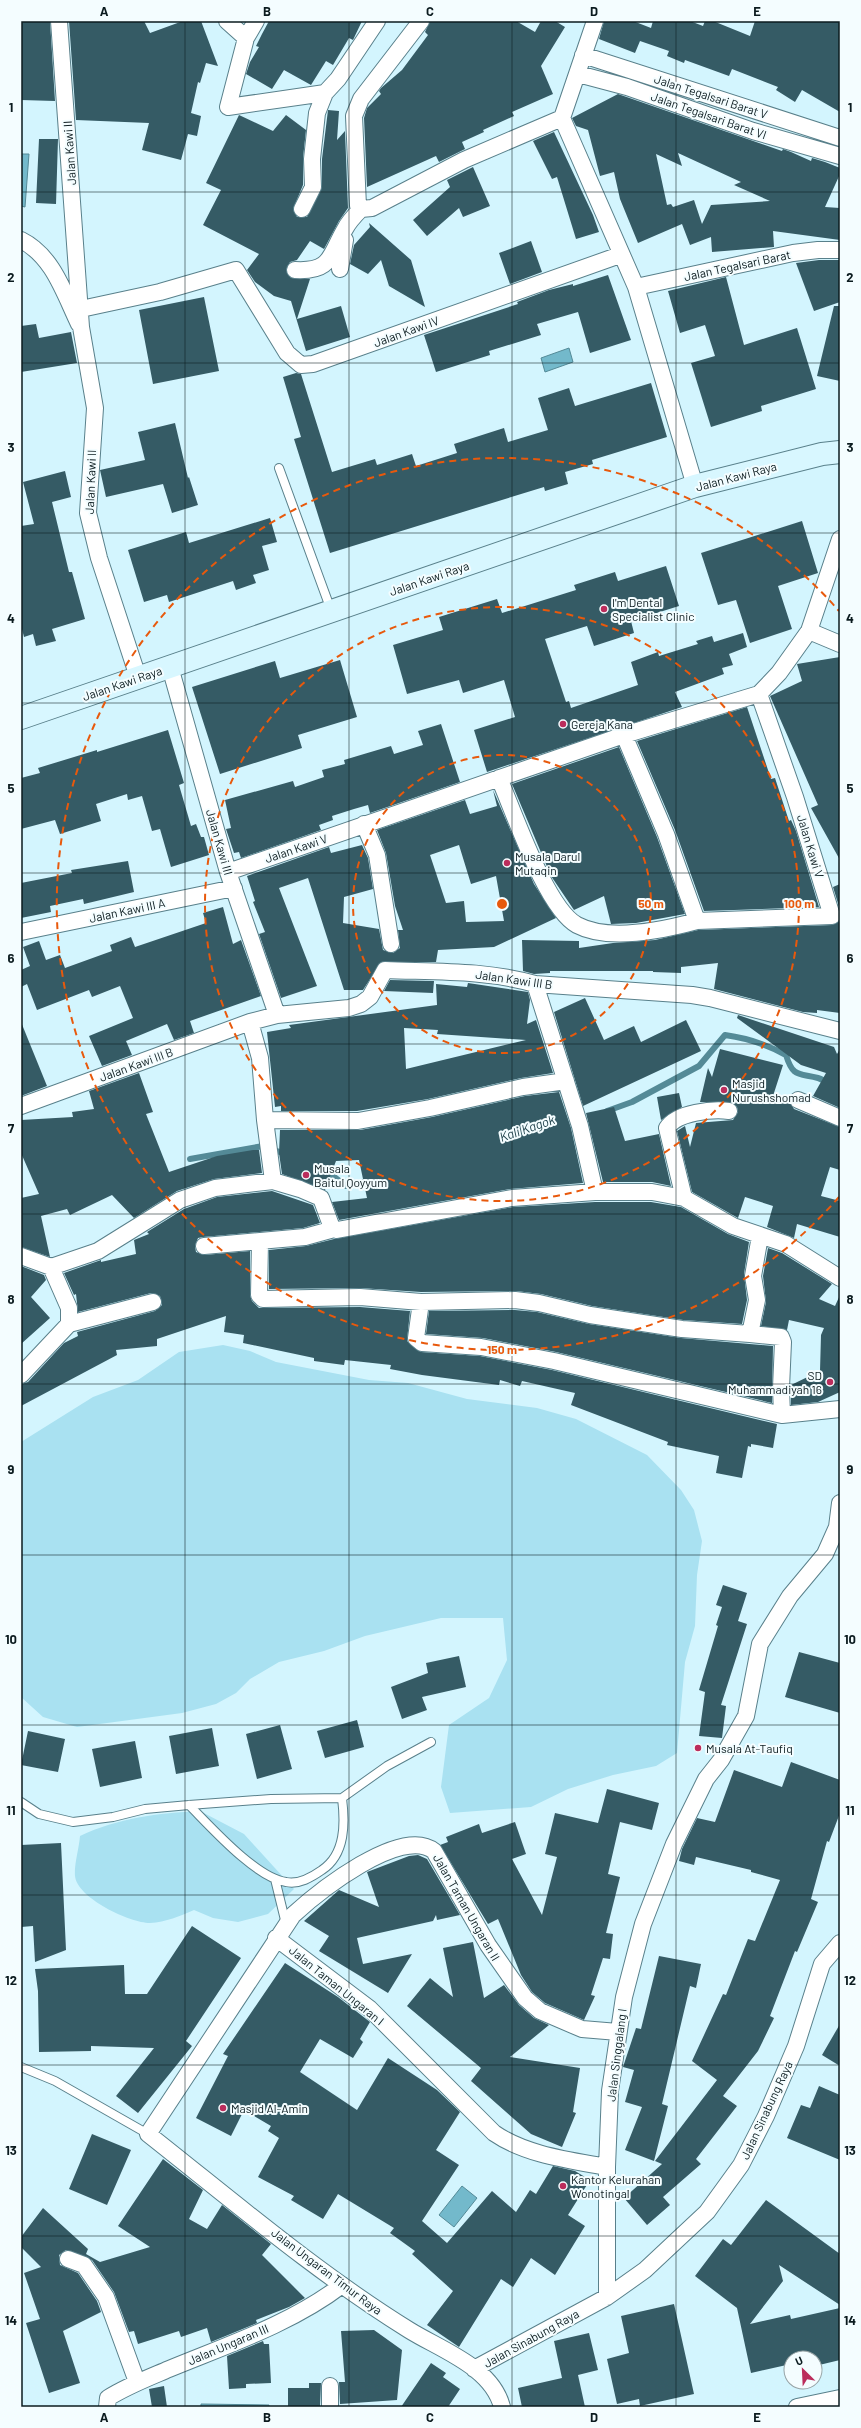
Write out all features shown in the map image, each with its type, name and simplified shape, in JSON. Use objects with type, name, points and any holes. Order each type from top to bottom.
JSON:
[{"type":"main road","name":"Jalan Kawi Raya","points":[[21,718],[695,486],[822,454],[840,452]]},
{"type":"street","name":"Jalan Kawi II","points":[[59,21],[81,309],[81,327],[95,408],[87,500],[89,520],[99,558],[138,677]]},
{"type":"street","points":[[227,21],[246,38]]},
{"type":"street","points":[[256,21],[246,38],[228,106],[325,93]]},
{"type":"street","points":[[302,209],[312,187],[312,159],[317,113],[325,93],[338,79],[377,21]]},
{"type":"street","points":[[340,269],[345,240],[362,208],[354,116],[361,99],[421,21]]},
{"type":"street","points":[[595,21],[565,111],[620,255],[636,287],[695,486]]},
{"type":"street","name":"Jalan Tegalsari Barat V","points":[[583,55],[840,138]]},
{"type":"street","name":"Jalan Tegalsari Barat VI","points":[[578,74],[627,87],[753,131],[840,156]]},
{"type":"street","points":[[362,208],[372,208],[464,160],[565,111]]},
{"type":"street","points":[[295,270],[313,271],[329,260],[346,227],[362,208],[445,161],[565,111]]},
{"type":"street","name":"Jalan Kawi II","points":[[21,240],[30,244],[47,260],[81,327]]},
{"type":"street","name":"Jalan Tegalsari Barat","points":[[636,287],[793,253],[818,250],[840,250]]},
{"type":"street","name":"Jalan Kawi IV","points":[[81,309],[160,292],[236,270],[287,353],[301,365],[313,364],[620,255]]},
{"type":"street","name":"Jalan Kawi V","points":[[228,872],[624,735],[759,694],[779,673],[809,631],[840,539]]},
{"type":"street","points":[[809,631],[840,644]]},
{"type":"street","name":"Jalan Kawi III","points":[[170,667],[228,872],[277,1015]]},
{"type":"street","name":"Jalan Kawi V","points":[[499,778],[542,876],[560,910],[577,925],[600,931],[633,934],[697,921],[836,914],[759,694]]},
{"type":"street","points":[[624,735],[664,827],[697,921]]},
{"type":"street","points":[[364,824],[377,855],[391,944]]},
{"type":"street","name":"Jalan Kawi III A","points":[[21,932],[234,888]]},
{"type":"street","name":"Jalan Kawi III B","points":[[21,1106],[250,1022],[277,1015],[349,1008],[361,1004],[370,997],[385,970],[476,973],[512,978],[535,984],[704,997],[840,1031]]},
{"type":"street","points":[[535,984],[578,1121],[596,1192]]},
{"type":"street","points":[[250,1022],[257,1041],[260,1058],[265,1120],[270,1147],[273,1181]]},
{"type":"street","points":[[265,1120],[358,1121],[430,1108],[523,1087],[566,1081]]},
{"type":"street","points":[[798,1100],[840,1118]]},
{"type":"street","points":[[684,1198],[667,1128],[674,1122],[692,1114],[729,1111]]},
{"type":"street","points":[[21,1256],[51,1267],[98,1251],[180,1200],[197,1193],[215,1188],[273,1181],[300,1189],[322,1198],[334,1229]]},
{"type":"street","points":[[204,1246],[305,1237],[334,1229],[419,1216],[475,1203],[512,1198],[596,1192],[652,1192],[684,1198],[733,1226],[797,1250],[840,1278]]},
{"type":"street","points":[[750,1334],[757,1300],[753,1276],[760,1236]]},
{"type":"street","points":[[260,1242],[259,1295],[263,1299],[360,1297],[421,1302],[515,1300],[560,1307],[590,1315],[682,1329],[774,1335],[781,1337],[784,1342],[780,1388],[782,1415]]},
{"type":"street","points":[[51,1267],[69,1308],[69,1324]]},
{"type":"street","points":[[21,1375],[69,1324],[153,1302]]},
{"type":"street","points":[[421,1302],[416,1338],[422,1343],[481,1347],[554,1361],[782,1415],[840,1410]]},
{"type":"street","name":"Jalan Singgalang I","points":[[607,2296],[607,2167],[610,2091],[624,1997],[643,1924],[684,1824],[706,1779],[721,1760],[746,1716],[760,1644],[790,1596],[825,1554],[836,1527],[840,1503]]},
{"type":"street","name":"Jalan Taman Ungaran II","points":[[276,1938],[286,1925],[312,1898],[346,1873],[400,1848],[420,1844],[428,1846],[434,1850],[488,1945],[524,1998],[540,2011],[582,2030],[618,2032]]},
{"type":"street","name":"Jalan Taman Ungaran I","points":[[148,2134],[276,1938],[370,2009],[494,2133],[523,2147],[607,2167]]},
{"type":"street","name":"Jalan Sinabung Raya","points":[[474,2369],[607,2296],[645,2270],[707,2212],[741,2165],[766,2116],[796,2046],[822,1964],[840,1943]]},
{"type":"street","name":"Jalan Ungaran Timur Raya","points":[[148,2134],[342,2285],[408,2330],[474,2369],[488,2379],[502,2407]]},
{"type":"street","points":[[68,2259],[84,2265],[106,2297],[137,2382]]},
{"type":"street","name":"Jalan Ungaran III","points":[[109,2401],[137,2382],[246,2338],[294,2315],[325,2298],[342,2285]]},
{"type":"street","points":[[330,2386],[330,2407]]},
{"type":"street","points":[[797,2407],[840,2398]]},
{"type":"lane","points":[[279,468],[331,611]]},
{"type":"lane","points":[[21,1802],[39,1814],[73,1822],[99,1820],[145,1809],[189,1805],[270,1799],[342,1798],[387,1766],[431,1742]]},
{"type":"lane","points":[[189,1805],[228,1844],[257,1868],[275,1879],[285,1882],[304,1880],[324,1869],[333,1860],[339,1850],[341,1840],[344,1813],[342,1798]]},
{"type":"lane","points":[[275,1879],[286,1925]]},
{"type":"lane","points":[[21,2067],[55,2081],[148,2134]]},
{"type":"shaded area","points":[[21,154],[29,154],[25,207],[21,206]]},
{"type":"shaded area","points":[[569,348],[573,362],[545,372],[541,358]]},
{"type":"shaded area","points":[[223,1345],[250,1351],[276,1362],[369,1380],[408,1383],[467,1399],[537,1408],[576,1419],[647,1455],[681,1490],[694,1510],[702,1541],[697,1575],[695,1626],[685,1662],[677,1753],[656,1766],[613,1775],[568,1789],[531,1807],[450,1813],[441,1787],[449,1725],[489,1698],[507,1660],[503,1618],[441,1618],[365,1636],[324,1651],[279,1662],[250,1679],[236,1693],[216,1704],[182,1713],[77,1727],[43,1717],[21,1697],[21,1442],[93,1397],[138,1380],[179,1352]]},
{"type":"shaded area","points":[[200,1811],[244,1834],[294,1889],[268,1914],[238,1922],[213,1918],[194,1910],[162,1921],[150,1923],[141,1922],[118,1914],[94,1901],[78,1884],[75,1871],[80,1836],[109,1825],[138,1818],[169,1813]]},
{"type":"shaded area","points":[[462,2186],[477,2198],[454,2227],[439,2215]]},
{"type":"shaded area","points":[[201,2404],[269,2405],[269,2407],[201,2407]]},
{"type":"building","points":[[21,21],[50,21],[55,101],[21,100]]},
{"type":"building","points":[[69,21],[144,21],[150,33],[183,21],[201,21],[218,66],[206,63],[200,83],[198,82],[191,113],[201,116],[197,136],[188,134],[181,160],[142,150],[149,123],[76,120]]},
{"type":"building","points":[[269,21],[362,21],[353,40],[349,38],[333,65],[326,61],[311,85],[284,70],[272,89],[246,74],[250,62],[259,47],[256,46]]},
{"type":"building","points":[[430,21],[516,21],[535,32],[541,21],[555,21],[565,27],[541,66],[553,94],[512,112],[514,116],[483,130],[484,132],[462,142],[465,149],[439,162],[436,156],[367,187],[364,118],[367,108],[381,94],[379,91],[381,88],[402,70],[428,35],[425,32]]},
{"type":"building","points":[[604,21],[633,21],[651,28],[653,21],[690,21],[703,26],[705,21],[713,21],[750,36],[755,21],[840,21],[840,112],[802,90],[795,102],[776,90],[778,87],[732,69],[729,76],[685,60],[684,63],[667,56],[669,51],[640,41],[635,53],[599,39]]},
{"type":"building","points":[[618,94],[782,151],[783,149],[811,161],[812,158],[840,168],[840,174],[825,207],[840,208],[840,240],[773,231],[774,247],[712,252],[711,237],[690,245],[682,224],[638,243],[620,199],[614,172],[600,176],[588,130],[576,126],[572,118]],"holes":[[[678,153],[741,182],[734,185],[770,201],[711,205],[702,224],[694,200],[673,207],[671,204],[667,205],[656,154],[682,166]]]},
{"type":"building","points":[[328,110],[339,111],[337,140],[345,131],[348,208],[324,249],[310,241],[297,260],[290,262],[286,270],[291,278],[310,279],[297,319],[341,306],[350,337],[306,351],[291,301],[274,296],[255,282],[247,270],[259,254],[203,225],[221,190],[206,183],[239,115],[273,131],[286,115],[306,130],[303,158],[303,185],[293,209],[297,217],[307,217],[322,187],[322,159]]},
{"type":"building","points":[[554,132],[593,215],[599,232],[576,239],[557,177],[552,179],[533,141]]},
{"type":"building","points":[[39,139],[58,139],[56,204],[36,203]]},
{"type":"building","points":[[473,167],[490,206],[463,217],[459,208],[427,236],[413,220],[450,187],[447,180]]},
{"type":"building","points":[[369,223],[411,260],[425,307],[389,286],[381,260],[368,274],[350,264],[354,245],[370,227]]},
{"type":"building","points":[[531,241],[542,272],[510,284],[499,253]]},
{"type":"building","points":[[819,260],[840,260],[840,302],[814,311],[796,263]]},
{"type":"building","points":[[608,275],[631,340],[590,353],[578,312],[537,324],[541,335],[489,351],[490,355],[436,372],[424,335],[518,304],[517,302],[549,290],[573,284],[573,286]]},
{"type":"building","points":[[726,277],[744,345],[797,328],[816,389],[761,406],[762,411],[711,427],[691,363],[715,356],[705,325],[680,333],[668,291]]},
{"type":"building","points":[[204,297],[219,371],[153,384],[139,310]]},
{"type":"building","points":[[834,306],[840,306],[840,381],[817,376]]},
{"type":"building","points":[[36,324],[39,338],[71,332],[77,363],[21,372],[21,326]]},
{"type":"building","points":[[296,373],[301,374],[332,472],[375,459],[377,465],[412,454],[416,466],[457,453],[454,444],[504,428],[508,442],[548,430],[538,398],[569,388],[575,406],[651,383],[667,437],[592,460],[593,464],[565,472],[568,484],[545,491],[544,487],[330,553],[294,439],[301,437],[283,377]]},
{"type":"building","points":[[175,423],[188,478],[189,477],[198,505],[172,513],[163,484],[106,497],[100,470],[145,460],[138,432]]},
{"type":"building","points":[[65,471],[71,497],[52,502],[69,572],[72,572],[85,619],[52,629],[56,641],[36,646],[33,634],[24,637],[21,625],[21,526],[34,524],[23,482]]},
{"type":"building","points":[[270,518],[277,542],[262,546],[269,570],[253,575],[256,583],[236,590],[233,581],[169,602],[167,595],[144,602],[128,550],[186,532],[189,543]]},
{"type":"building","points":[[802,521],[818,573],[778,586],[792,629],[750,643],[736,600],[718,605],[701,553]]},
{"type":"building","points":[[666,566],[679,606],[631,621],[634,633],[594,646],[587,626],[545,639],[566,702],[569,701],[571,708],[638,685],[631,662],[658,652],[659,656],[698,644],[696,641],[712,636],[714,642],[743,633],[747,647],[729,654],[733,665],[722,668],[724,674],[675,692],[682,707],[487,772],[474,730],[515,717],[504,680],[463,693],[459,680],[407,694],[393,645],[443,630],[439,617],[497,599],[502,613],[576,590],[574,585],[615,572],[618,581]]},
{"type":"building","points":[[840,657],[840,860],[811,808],[818,805],[770,696],[802,681],[797,664]]},
{"type":"building","points":[[340,660],[357,717],[298,735],[302,748],[220,774],[192,687],[275,661],[280,678]]},
{"type":"building","points":[[747,707],[771,779],[775,778],[789,821],[791,820],[796,831],[819,907],[704,911],[675,830],[637,741]]},
{"type":"building","points":[[441,724],[460,782],[370,813],[368,805],[332,816],[333,820],[319,825],[321,830],[241,858],[239,852],[234,853],[226,829],[231,828],[225,800],[293,781],[295,787],[324,777],[322,770],[345,764],[344,760],[391,746],[394,754],[423,745],[418,731]]},
{"type":"building","points":[[168,730],[184,783],[179,785],[191,826],[196,824],[201,837],[204,837],[209,855],[171,867],[160,829],[152,831],[142,796],[128,800],[127,794],[96,804],[101,821],[60,834],[55,820],[21,829],[21,778],[40,773],[38,768]]},
{"type":"building","points":[[619,747],[657,837],[685,914],[636,923],[611,924],[604,896],[574,910],[551,876],[512,784]]},
{"type":"building","points":[[493,790],[534,884],[556,918],[494,947],[438,950],[436,962],[381,962],[363,990],[344,990],[308,878],[279,888],[317,986],[281,998],[259,934],[265,932],[253,902],[255,901],[247,876],[329,847],[331,853],[362,845],[368,858],[373,889],[344,897],[343,923],[379,929],[383,950],[393,953],[400,948],[398,930],[403,930],[395,906],[386,853],[377,830],[465,800],[470,814],[497,806]],"holes":[[[459,845],[471,884],[496,876],[504,921],[466,922],[464,901],[446,903],[430,855]]]},
{"type":"building","points":[[128,861],[134,892],[84,904],[83,899],[50,906],[51,912],[21,918],[21,883],[72,873],[71,870]]},
{"type":"building","points":[[840,884],[840,910],[833,887]]},
{"type":"building","points":[[223,907],[233,944],[241,940],[261,996],[190,1021],[194,1033],[174,1040],[167,1024],[126,1041],[132,1055],[102,1066],[89,1036],[133,1018],[120,986],[92,997],[89,990],[37,1010],[27,984],[21,987],[21,970],[30,966],[23,947],[39,941],[46,960],[60,955],[65,968],[112,951],[110,945],[131,937],[135,947],[206,923],[203,913]]},
{"type":"building","points":[[840,921],[840,1013],[817,1010],[817,1013],[803,1012],[714,989],[718,963],[681,967],[681,973],[653,971],[550,971],[550,973],[534,974],[523,971],[522,940],[579,941],[579,948],[613,943],[655,940],[698,930],[832,925]]},
{"type":"building","points":[[390,980],[434,981],[433,993],[384,991]]},
{"type":"building","points":[[468,983],[528,992],[530,1000],[527,1024],[536,1020],[553,1073],[521,1078],[428,1099],[357,1111],[281,1111],[281,1106],[275,1107],[267,1032],[291,1028],[289,1025],[437,1005],[436,984],[467,987]],"holes":[[[404,1028],[438,1030],[437,1034],[526,1040],[406,1069]]]},
{"type":"building","points":[[585,998],[604,1040],[634,1026],[641,1042],[686,1020],[701,1051],[583,1106],[554,1012]]},
{"type":"building","points":[[738,1015],[834,1047],[837,1054],[840,1049],[840,1108],[813,1096],[826,1073],[801,1065],[737,1018]]},
{"type":"building","points":[[21,1022],[47,1086],[21,1096]]},
{"type":"building","points":[[720,1049],[783,1065],[773,1096],[789,1101],[794,1109],[840,1127],[840,1170],[830,1167],[821,1196],[840,1201],[840,1237],[797,1224],[794,1238],[767,1227],[773,1206],[745,1197],[738,1218],[692,1192],[677,1131],[685,1126],[690,1147],[696,1123],[733,1120],[738,1112],[737,1107],[730,1102],[700,1102],[708,1068],[712,1077]]},
{"type":"building","points":[[139,1073],[153,1112],[146,1114],[169,1172],[217,1156],[259,1150],[262,1173],[214,1179],[177,1191],[134,1218],[112,1195],[70,1215],[67,1209],[41,1216],[50,1257],[21,1247],[21,1198],[39,1194],[21,1153],[21,1120],[73,1117],[72,1112],[94,1109],[89,1091]]},
{"type":"building","points":[[559,1092],[571,1128],[583,1183],[510,1189],[339,1220],[332,1202],[367,1198],[359,1160],[336,1161],[325,1190],[282,1174],[279,1153],[280,1130],[360,1130],[432,1117],[525,1096]]},
{"type":"building","points":[[679,1093],[682,1107],[661,1120],[657,1097]]},
{"type":"building","points":[[614,1107],[625,1141],[659,1134],[671,1186],[652,1182],[603,1182],[586,1113]]},
{"type":"building","points":[[272,1191],[313,1205],[320,1223],[303,1228],[203,1237],[198,1238],[195,1246],[196,1252],[204,1255],[250,1251],[250,1295],[252,1301],[259,1308],[360,1307],[410,1311],[407,1341],[421,1352],[480,1356],[552,1370],[777,1424],[773,1448],[751,1444],[751,1447],[748,1446],[742,1478],[716,1473],[719,1456],[667,1445],[668,1442],[571,1405],[575,1393],[522,1381],[520,1386],[500,1380],[499,1385],[422,1375],[390,1369],[391,1365],[345,1360],[344,1365],[314,1361],[314,1358],[243,1343],[244,1335],[224,1332],[226,1316],[157,1339],[157,1346],[116,1350],[117,1355],[21,1406],[21,1384],[28,1382],[64,1343],[78,1336],[77,1332],[155,1311],[162,1305],[160,1296],[151,1293],[78,1312],[76,1294],[74,1295],[64,1273],[101,1260],[101,1262],[136,1254],[134,1240],[149,1234],[147,1232],[184,1209],[217,1197]]},
{"type":"building","points":[[595,1202],[651,1202],[681,1207],[728,1234],[749,1242],[744,1274],[747,1300],[742,1324],[683,1320],[592,1306],[541,1294],[516,1291],[421,1292],[360,1288],[269,1289],[269,1250],[306,1246],[334,1239],[513,1207]]},
{"type":"building","points":[[768,1248],[782,1253],[832,1284],[819,1299],[835,1306],[840,1295],[840,1392],[818,1402],[791,1405],[791,1385],[820,1371],[821,1335],[824,1328],[789,1320],[787,1330],[761,1326],[766,1302],[763,1276]]},
{"type":"building","points":[[21,1266],[44,1275],[46,1280],[31,1297],[50,1318],[21,1344]]},
{"type":"building","points":[[515,1310],[537,1312],[589,1324],[681,1338],[773,1346],[772,1403],[556,1352],[483,1338],[426,1334],[429,1311]]},
{"type":"building","points":[[723,1585],[747,1593],[738,1621],[747,1624],[721,1705],[726,1706],[722,1738],[699,1736],[705,1692],[699,1690],[718,1626],[716,1625],[722,1607],[716,1605]]},
{"type":"building","points":[[799,1652],[840,1663],[840,1713],[785,1697]]},
{"type":"building","points":[[459,1656],[466,1687],[422,1697],[427,1710],[402,1719],[391,1687],[428,1673],[426,1663]]},
{"type":"building","points":[[357,1720],[364,1747],[325,1758],[317,1731]]},
{"type":"building","points":[[280,1725],[292,1769],[257,1779],[246,1734]]},
{"type":"building","points":[[212,1728],[219,1766],[176,1774],[169,1736]]},
{"type":"building","points":[[28,1731],[65,1739],[58,1772],[21,1765]]},
{"type":"building","points":[[135,1741],[142,1778],[100,1787],[92,1749]]},
{"type":"building","points":[[791,1762],[840,1780],[840,1813],[829,1842],[827,1841],[811,1899],[818,1902],[797,1952],[795,1951],[770,2016],[774,2018],[758,2051],[723,2096],[737,2106],[696,2159],[701,2164],[663,2197],[670,2205],[647,2225],[624,2198],[662,2164],[655,2161],[717,2080],[692,2061],[723,1994],[726,1995],[748,1939],[755,1941],[780,1880],[751,1872],[751,1870],[696,1857],[694,1865],[679,1861],[682,1849],[697,1818],[715,1822],[734,1770],[782,1787]]},
{"type":"building","points":[[607,1789],[659,1803],[652,1830],[620,1822],[608,1874],[620,1877],[606,1933],[613,1934],[610,1959],[603,1958],[591,1995],[595,1996],[584,2020],[545,2003],[532,1992],[521,1975],[498,1919],[488,1924],[440,1845],[448,1842],[446,1837],[479,1824],[482,1833],[515,1822],[526,1854],[512,1859],[542,1915],[557,1857],[545,1854],[555,1813],[598,1823]]},
{"type":"building","points":[[61,1843],[66,1950],[35,1962],[33,1926],[21,1927],[21,1845]]},
{"type":"building","points":[[418,1855],[427,1859],[460,1915],[437,1920],[436,1915],[433,1921],[357,1938],[363,1964],[412,1954],[388,1993],[319,1951],[329,1936],[304,1921],[339,1890],[379,1907],[367,1872],[409,1856]]},
{"type":"building","points":[[192,1926],[241,1958],[186,2041],[192,2046],[138,2113],[116,2096],[154,2048],[91,2046],[91,2051],[39,2052],[38,1991],[35,1969],[124,1965],[125,1994],[147,1994]]},
{"type":"building","points":[[473,1942],[484,1998],[504,1985],[519,2005],[534,2018],[549,2025],[510,2057],[580,2068],[573,2112],[576,2113],[562,2147],[531,2134],[471,2081],[481,2068],[407,2006],[430,1978],[453,1997],[443,1948]]},
{"type":"building","points":[[659,1956],[701,1964],[696,1988],[690,1986],[662,2104],[668,2106],[654,2161],[625,2150],[642,2107],[625,2102],[634,2070],[623,2067],[636,2028],[641,2029]]},
{"type":"building","points":[[285,1963],[338,1997],[370,2022],[360,2039],[363,2042],[353,2058],[320,2039],[300,2072],[357,2110],[388,2058],[437,2090],[460,2112],[436,2150],[459,2165],[422,2221],[447,2243],[492,2191],[516,2212],[530,2190],[536,2194],[553,2166],[575,2171],[590,2180],[568,2215],[585,2226],[555,2275],[531,2258],[513,2287],[501,2279],[459,2347],[427,2325],[453,2291],[412,2254],[415,2251],[390,2233],[394,2228],[338,2194],[323,2219],[291,2200],[294,2196],[258,2177],[279,2138],[268,2131],[271,2126],[244,2110],[231,2136],[196,2118],[228,2056],[223,2054]]},
{"type":"building","points":[[840,2024],[840,2066],[822,2055]]},
{"type":"building","points":[[819,2086],[840,2095],[840,2160],[787,2138],[801,2105],[810,2108]]},
{"type":"building","points":[[92,2134],[131,2150],[107,2205],[69,2189]]},
{"type":"building","points":[[163,2159],[203,2190],[189,2219],[207,2229],[222,2205],[271,2244],[262,2255],[305,2298],[289,2307],[256,2320],[257,2323],[211,2342],[207,2328],[181,2337],[179,2331],[138,2344],[134,2331],[129,2332],[114,2292],[92,2260],[66,2250],[59,2255],[60,2265],[78,2273],[97,2301],[101,2312],[63,2331],[80,2383],[49,2393],[26,2323],[40,2319],[24,2273],[41,2267],[21,2247],[21,2237],[43,2208],[88,2249],[86,2254],[100,2262],[150,2247],[118,2226]]},
{"type":"building","points":[[766,2200],[840,2254],[840,2305],[779,2265],[783,2281],[750,2324],[790,2315],[791,2319],[840,2308],[840,2360],[823,2364],[823,2350],[783,2350],[783,2366],[751,2373],[737,2308],[695,2276],[723,2239],[731,2245]]},
{"type":"building","points":[[674,2304],[694,2394],[640,2406],[639,2399],[617,2404],[607,2359],[629,2353],[621,2316]]},
{"type":"building","points":[[374,2330],[402,2350],[397,2400],[340,2404],[339,2382],[345,2382],[341,2331]]},
{"type":"building","points":[[589,2333],[598,2370],[578,2375],[585,2407],[522,2407],[518,2388],[562,2378],[554,2341]]},
{"type":"building","points":[[263,2341],[264,2344],[269,2344],[271,2383],[246,2384],[246,2388],[229,2389],[227,2356]]},
{"type":"building","points":[[431,2363],[446,2373],[443,2377],[460,2389],[448,2407],[401,2407]]},
{"type":"building","points":[[309,2383],[321,2383],[320,2407],[288,2407],[288,2388],[309,2388]]},
{"type":"building","points":[[164,2386],[167,2407],[152,2407],[149,2389]]},
{"type":"waterway","name":"Kali Kagok","points":[[607,1111],[632,1102],[699,1066],[725,1035],[756,1042],[779,1051],[786,1055],[791,1068],[794,1071],[801,1075],[821,1079],[840,1091]]},
{"type":"waterway","name":"Kali Kagok","points":[[190,1159],[263,1146],[285,1154]]},
{"type":"waterway","name":"Kali Kagok","points":[[325,1170],[346,1186],[370,1181]]},
{"type":"place","name":"I'm Dental Specialist Clinic","points":[[604,609]]},
{"type":"place","name":"Gereja Kana","points":[[563,724]]},
{"type":"place","name":"Musala Darul Mutaqin","points":[[507,863]]},
{"type":"place","name":"Masjid Nurushshomad","points":[[724,1090]]},
{"type":"place","name":"Musala Baitul Qoyyum","points":[[306,1175]]},
{"type":"place","name":"SD Muhammadiyah 16","points":[[830,1382]]},
{"type":"place","name":"Musala At-Taufiq","points":[[698,1748]]},
{"type":"place","name":"Masjid Al-Amin","points":[[223,2108]]},
{"type":"place","name":"Kantor Kelurahan Wonotingal","points":[[563,2186]]}]
